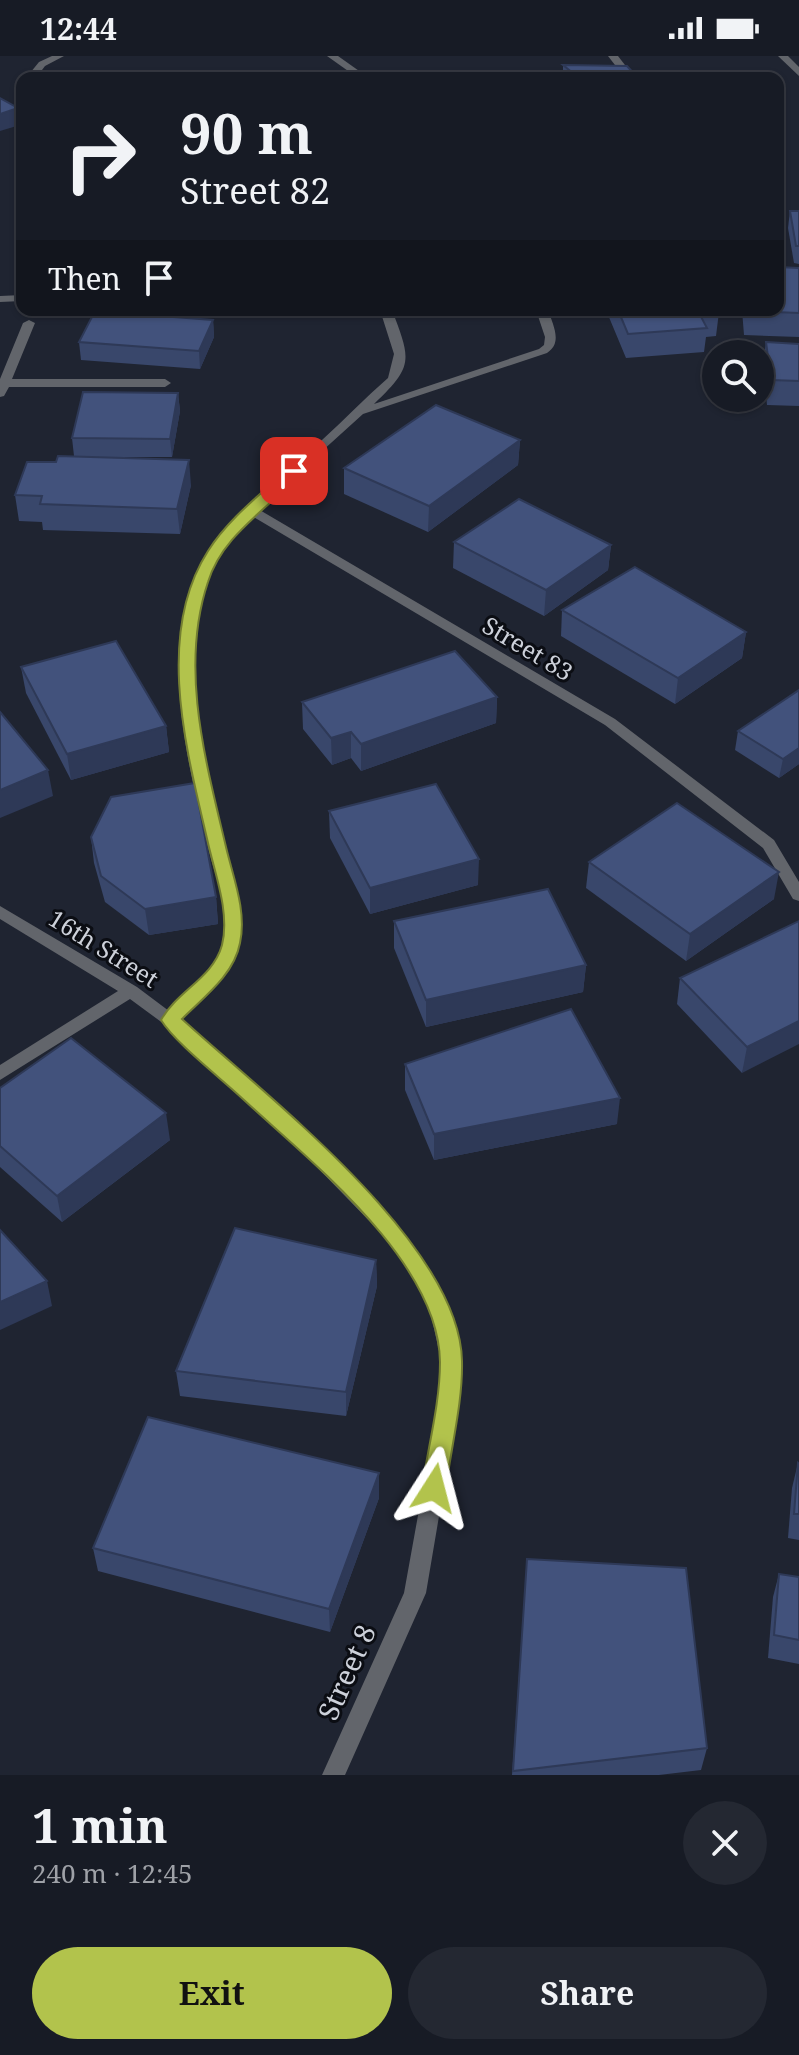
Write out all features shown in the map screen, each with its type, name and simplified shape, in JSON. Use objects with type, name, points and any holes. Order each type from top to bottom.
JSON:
[{"type":"street","points":[[36,72],[42,64],[59,56]]},
{"type":"street","points":[[332,56],[355,72]]},
{"type":"street","points":[[613,56],[625,72]]},
{"type":"street","points":[[783,56],[799,73]]},
{"type":"street","points":[[170,1020],[220,969],[231,944],[233,915],[199,768],[186,671],[191,619],[200,581],[215,551],[251,510],[393,380],[400,367],[401,350],[388,316]]},
{"type":"street","points":[[359,413],[543,351],[549,347],[551,337],[544,316]]},
{"type":"street","points":[[29,323],[3,388],[165,383]]},
{"type":"street","name":"Street 83","points":[[251,510],[610,722],[769,844],[799,895]]},
{"type":"street","name":"16th Street","points":[[0,912],[131,991],[170,1020],[319,1158],[388,1228],[431,1291],[441,1315],[451,1360],[447,1410],[415,1593]]},
{"type":"street","points":[[0,1073],[131,991]]},
{"type":"street","name":"Street 8","points":[[333,1775],[415,1593]]},
{"type":"building","points":[[563,65],[627,66],[632,72],[572,72]]},
{"type":"building","points":[[0,98],[16,107],[16,109],[0,114]]},
{"type":"building","points":[[790,211],[799,211],[799,246],[796,246]]},
{"type":"building","points":[[784,267],[799,268],[799,313],[784,312]]},
{"type":"building","points":[[92,316],[213,320],[199,351],[79,342]]},
{"type":"building","points":[[620,316],[701,316],[707,328],[628,334]]},
{"type":"building","points":[[774,342],[799,344],[799,381],[774,380]]},
{"type":"building","points":[[83,392],[178,393],[170,439],[72,438]]},
{"type":"building","points":[[436,405],[520,440],[429,506],[344,468]]},
{"type":"building","points":[[58,456],[189,460],[177,509],[40,504],[42,496],[15,495],[27,462],[56,462]]},
{"type":"building","points":[[519,499],[611,545],[546,590],[454,542]]},
{"type":"building","points":[[635,567],[746,632],[678,678],[562,610]]},
{"type":"building","points":[[116,641],[166,726],[67,754],[21,667]]},
{"type":"building","points":[[455,651],[497,697],[361,744],[351,732],[331,738],[302,702]]},
{"type":"building","points":[[799,690],[799,748],[783,759],[738,731]]},
{"type":"building","points":[[0,712],[48,770],[0,790]]},
{"type":"building","points":[[195,783],[216,897],[145,909],[101,876],[91,837],[111,797]]},
{"type":"building","points":[[436,784],[479,859],[370,888],[329,811]]},
{"type":"building","points":[[677,803],[779,872],[690,934],[589,862]]},
{"type":"building","points":[[548,889],[586,965],[426,1000],[394,921]]},
{"type":"building","points":[[799,921],[799,1021],[747,1047],[680,978]]},
{"type":"building","points":[[571,1009],[620,1098],[434,1134],[405,1064]]},
{"type":"building","points":[[71,1038],[166,1113],[57,1196],[0,1146],[0,1088]]},
{"type":"building","points":[[235,1228],[376,1260],[346,1392],[176,1371]]},
{"type":"building","points":[[0,1230],[47,1281],[0,1302]]},
{"type":"building","points":[[148,1417],[379,1473],[329,1609],[93,1548]]},
{"type":"building","points":[[798,1463],[799,1514],[794,1514]]},
{"type":"building","points":[[527,1559],[686,1568],[707,1748],[513,1771]]},
{"type":"building","points":[[779,1574],[799,1577],[799,1640],[774,1635]]},
{"type":"route","points":[[294,471],[251,510],[215,551],[200,581],[191,619],[186,671],[199,768],[233,915],[231,944],[220,969],[170,1020],[319,1158],[388,1228],[426,1278],[441,1315],[451,1360],[447,1410],[434,1488]]}]
